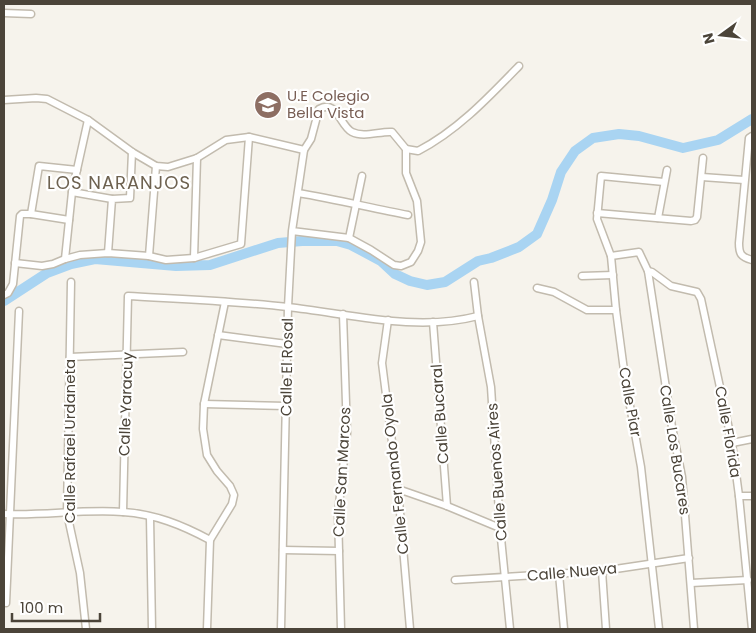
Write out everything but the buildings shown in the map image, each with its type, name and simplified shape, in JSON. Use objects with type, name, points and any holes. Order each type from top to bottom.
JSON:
[{"type":"street","points":[[4,13],[31,14]]},
{"type":"street","points":[[292,234],[349,238],[394,266],[401,266],[411,262],[421,242],[417,201],[406,174],[406,149],[418,151],[446,133],[482,104],[519,66]]},
{"type":"street","points":[[4,100],[47,99],[88,120],[132,152],[156,166],[168,167],[197,158],[226,140],[249,138],[304,150]]},
{"type":"street","name":"Calle El Rosal","points":[[281,629],[288,307],[292,234],[304,150],[311,139],[319,109],[322,107],[330,108],[339,115],[347,129],[353,133],[392,132],[406,149]]},
{"type":"street","points":[[65,259],[72,192],[88,120]]},
{"type":"street","points":[[752,136],[750,138],[744,180],[739,243],[739,252],[743,257],[752,260]]},
{"type":"street","points":[[15,263],[42,266],[80,255],[108,253],[149,256],[166,260],[194,258],[241,244],[249,138]]},
{"type":"street","points":[[72,192],[112,198],[130,198],[132,152]]},
{"type":"street","points":[[194,258],[197,158]]},
{"type":"street","points":[[597,212],[695,220],[697,218],[703,158]]},
{"type":"street","points":[[31,214],[39,166],[77,170]]},
{"type":"street","points":[[149,256],[156,166]]},
{"type":"street","points":[[658,218],[667,170]]},
{"type":"street","points":[[349,238],[362,176]]},
{"type":"street","name":"Calle Piar","points":[[659,629],[641,467],[625,378],[611,256],[597,219],[597,212],[601,176],[664,182]]},
{"type":"street","points":[[702,177],[744,180]]},
{"type":"street","points":[[298,193],[408,215]]},
{"type":"street","points":[[108,253],[112,198]]},
{"type":"street","points":[[4,295],[8,293],[13,284],[20,216],[22,214],[31,214],[69,220]]},
{"type":"street","points":[[611,256],[639,252],[648,271]]},
{"type":"street","name":"Calle Florida","points":[[648,271],[671,286],[697,292],[701,299],[732,443],[749,562],[748,580],[752,629]]},
{"type":"street","name":"Calle Los Bucares","points":[[648,271],[672,427],[682,477],[694,629]]},
{"type":"street","points":[[582,276],[612,275]]},
{"type":"street","name":"Calle Rafael Urdaneta","points":[[71,282],[67,513],[80,573],[86,629]]},
{"type":"street","name":"Calle Buenos Aires","points":[[474,282],[491,387],[500,528],[510,629]]},
{"type":"street","points":[[537,288],[554,292],[587,310],[616,310]]},
{"type":"street","name":"Calle Yaracuy","points":[[123,512],[128,296],[225,302]]},
{"type":"street","points":[[207,629],[210,540],[232,504],[234,495],[230,486],[217,471],[207,455],[203,430],[204,404],[225,302],[288,307],[388,320],[433,322],[478,316]]},
{"type":"street","points":[[6,603],[7,514],[19,312]]},
{"type":"street","name":"Calle San Marcos","points":[[340,629],[338,513],[347,433],[343,314]]},
{"type":"street","name":"Calle Fernando Oyola","points":[[388,320],[382,363],[398,489],[410,629]]},
{"type":"street","name":"Calle Bucaral","points":[[433,322],[447,506]]},
{"type":"street","points":[[218,335],[287,344]]},
{"type":"street","points":[[70,357],[183,352]]},
{"type":"street","points":[[204,404],[286,406]]},
{"type":"street","points":[[732,443],[752,439]]},
{"type":"street","points":[[398,489],[447,506],[500,528]]},
{"type":"street","points":[[740,496],[752,496]]},
{"type":"street","points":[[7,514],[123,512],[179,524],[210,540]]},
{"type":"street","points":[[150,517],[152,629]]},
{"type":"street","points":[[282,550],[338,551]]},
{"type":"street","name":"Calle Nueva","points":[[454,580],[602,571],[652,562],[689,558]]},
{"type":"street","points":[[602,571],[606,629]]},
{"type":"street","points":[[559,574],[564,629]]},
{"type":"street","points":[[691,583],[748,580]]},
{"type":"waterway","points":[[4,301],[47,273],[71,264],[95,259],[176,266],[210,265],[278,243],[302,241],[337,241],[351,245],[381,261],[395,274],[410,281],[427,285],[445,282],[478,261],[519,247],[537,234],[552,200],[561,172],[575,151],[593,138],[619,134],[639,136],[683,148],[718,140],[752,119]]},
{"type":"place","name":"U.E Colegio Bella Vista","points":[[268,105]]},
{"type":"district","name":"LOS NARANJOS","points":[[119,183]]}]
